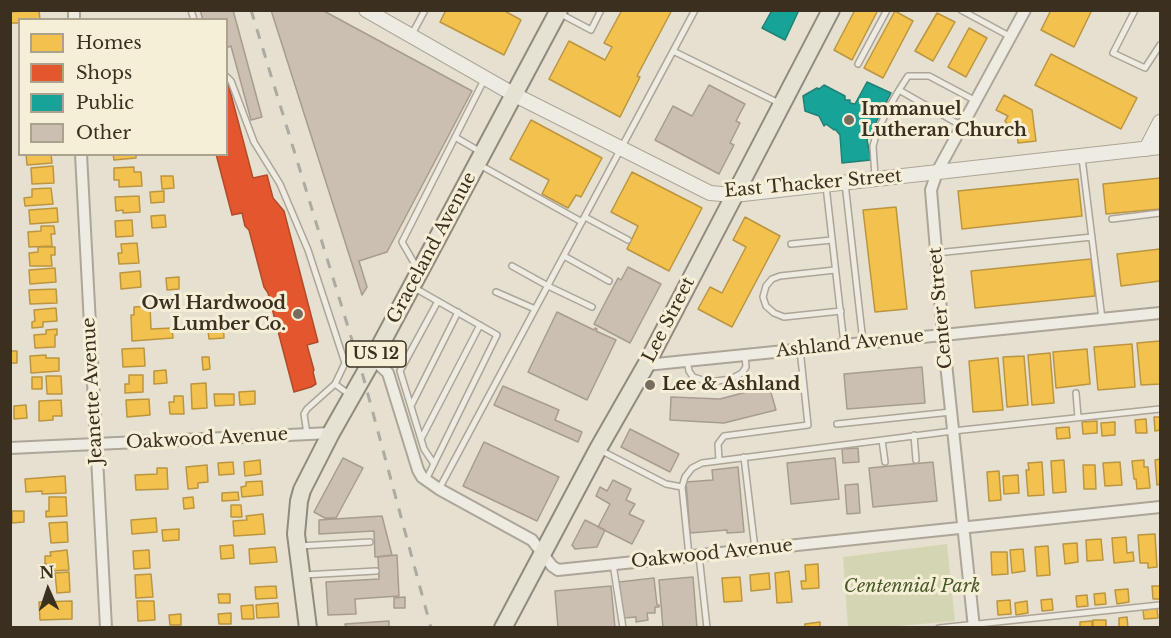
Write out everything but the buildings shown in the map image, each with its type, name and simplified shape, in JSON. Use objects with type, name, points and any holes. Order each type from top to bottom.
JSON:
[{"type":"main road","name":"Lee Street","points":[[503,627],[598,449],[646,365],[831,10]]},
{"type":"main road","name":"Graceland Avenue","points":[[308,627],[296,534],[302,490],[559,11]]},
{"type":"street","name":"East Thacker Street","points":[[366,10],[513,94],[710,193],[734,195],[1154,148]]},
{"type":"street","name":"Center Street","points":[[974,626],[943,335],[931,189],[937,172],[1025,10]]},
{"type":"street","points":[[1154,148],[1161,122]]},
{"type":"street","name":"Jeanette Avenue","points":[[81,156],[105,627]]},
{"type":"street","name":"Ashland Avenue","points":[[646,365],[1161,313]]},
{"type":"street","name":"Oakwood Avenue","points":[[373,359],[388,374],[422,477],[438,489],[532,540],[552,566],[558,570],[1161,507]]},
{"type":"street","name":"Oakwood Avenue","points":[[10,448],[331,433]]},
{"type":"lane","points":[[411,36],[424,10]]},
{"type":"lane","points":[[559,11],[591,30],[601,10]]},
{"type":"lane","points":[[438,489],[695,10]]},
{"type":"lane","points":[[858,64],[887,10]]},
{"type":"lane","points":[[961,10],[1011,37]]},
{"type":"lane","points":[[1135,10],[1113,53],[1145,68],[1160,46]]},
{"type":"lane","points":[[673,51],[782,105]]},
{"type":"lane","points":[[875,179],[873,146],[877,132],[908,76],[929,75],[976,101]]},
{"type":"lane","points":[[228,78],[254,142],[280,184],[314,269],[345,363],[335,384],[304,414],[307,434]]},
{"type":"lane","points":[[426,480],[497,335],[438,301],[415,279],[402,242],[485,78]]},
{"type":"lane","points":[[899,90],[962,126]]},
{"type":"lane","points":[[455,137],[480,158],[584,219],[628,240]]},
{"type":"lane","points":[[1081,156],[1102,319]]},
{"type":"lane","points":[[845,182],[863,342]]},
{"type":"lane","points":[[826,185],[844,344]]},
{"type":"lane","points":[[1112,219],[1161,213]]},
{"type":"lane","points":[[936,253],[1092,237]]},
{"type":"lane","points":[[791,244],[832,240]]},
{"type":"lane","points":[[564,256],[609,281]]},
{"type":"lane","points":[[512,266],[592,307]]},
{"type":"lane","points":[[835,270],[780,276],[772,279],[766,286],[763,297],[766,306],[774,313],[784,317],[841,311]]},
{"type":"lane","points":[[496,292],[535,309]]},
{"type":"lane","points":[[434,464],[424,449],[400,371],[438,301]]},
{"type":"lane","points":[[411,406],[458,312]]},
{"type":"lane","points":[[421,439],[480,325]]},
{"type":"lane","points":[[719,460],[718,444],[724,435],[808,425],[800,349]]},
{"type":"lane","points":[[687,361],[688,371],[693,377],[709,382],[731,379],[742,373],[746,367],[745,355]]},
{"type":"lane","points":[[335,384],[352,396]]},
{"type":"lane","points":[[1076,393],[1078,417]]},
{"type":"lane","points":[[707,627],[682,488],[685,477],[692,468],[702,463],[914,435],[1161,409]]},
{"type":"lane","points":[[837,424],[951,412]]},
{"type":"lane","points":[[914,435],[916,460]]},
{"type":"lane","points":[[882,440],[885,462]]},
{"type":"lane","points":[[598,449],[666,484],[682,488]]},
{"type":"lane","points":[[744,457],[755,549]]},
{"type":"lane","points":[[298,546],[370,542]]},
{"type":"lane","points":[[613,564],[622,627]]},
{"type":"lane","points":[[302,574],[376,572]]},
{"type":"lane","points":[[939,627],[974,626],[1161,605]]},
{"type":"green space","name":"Centennial Park","points":[[947,544],[955,621],[887,627],[848,627],[843,557]]},
{"type":"railway","points":[[251,10],[363,376],[431,628]]},
{"type":"place","name":"Immanuel Lutheran Church","points":[[849,120]]},
{"type":"place","name":"Owl Hardwood Lumber Co.","points":[[298,314]]},
{"type":"place","name":"Lee & Ashland","points":[[650,385]]}]
